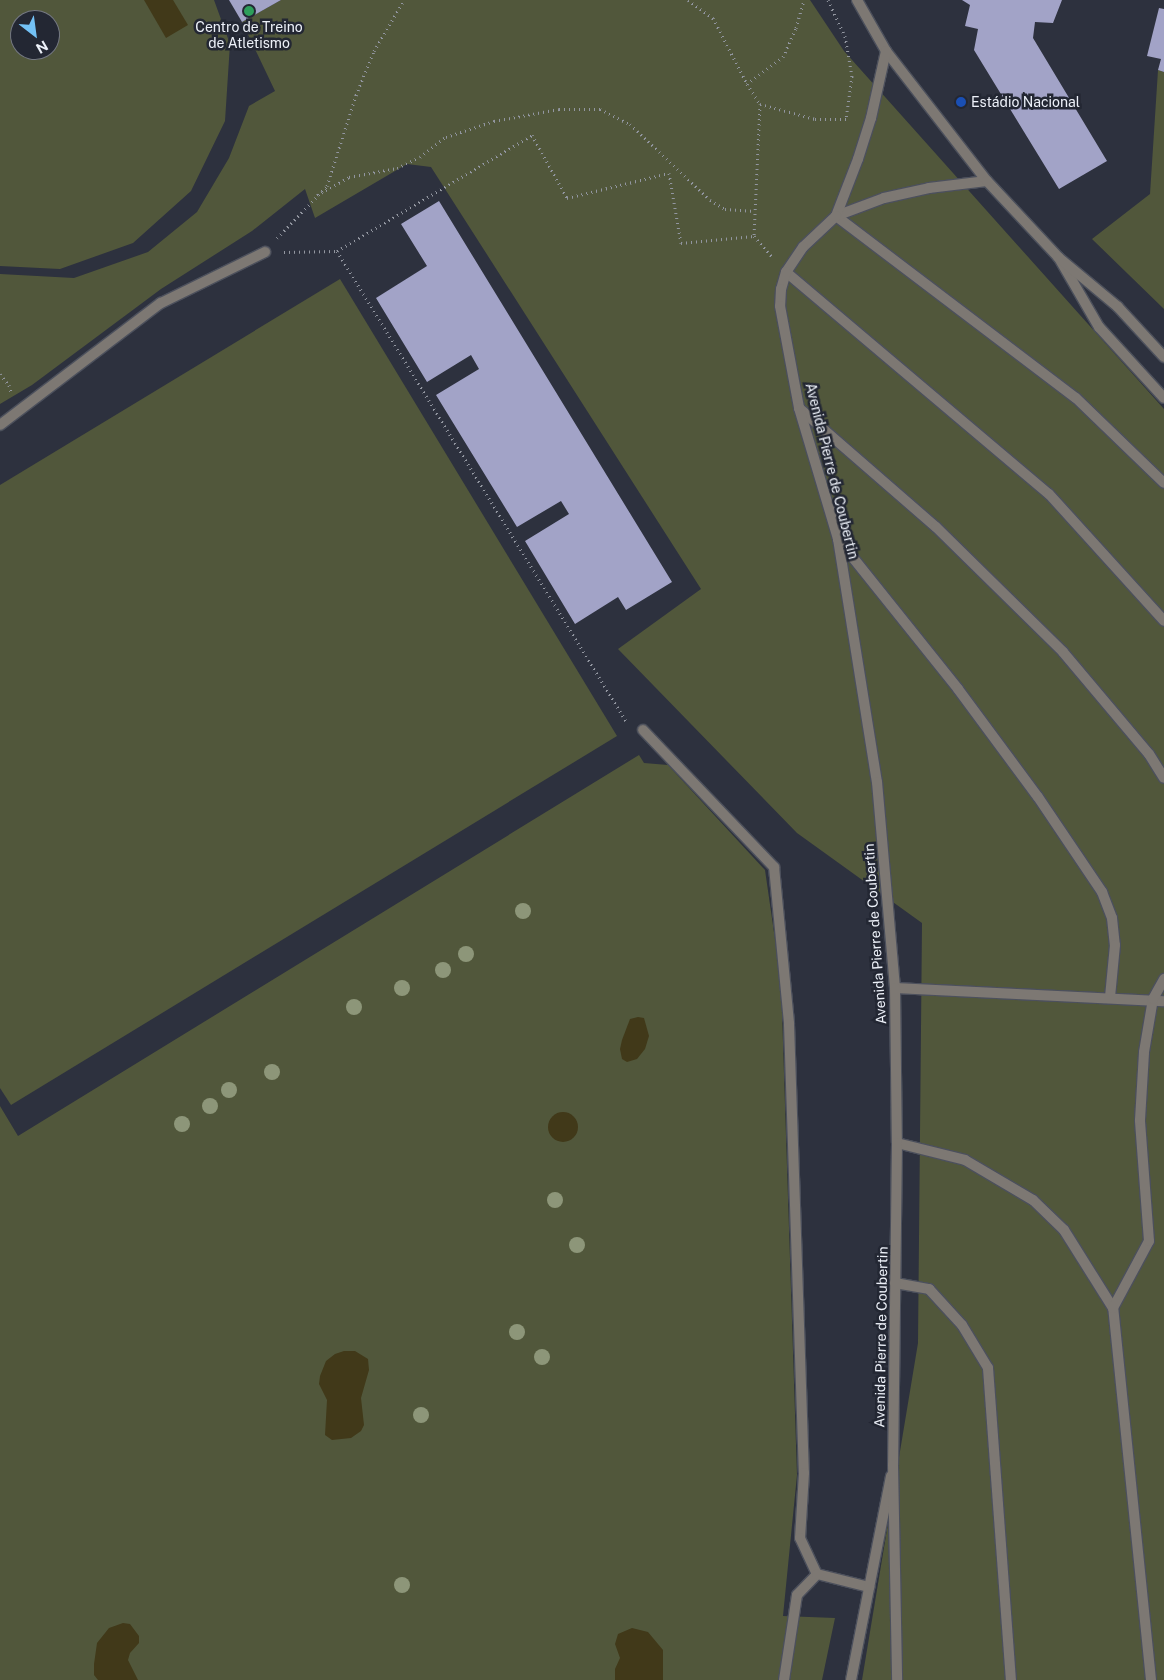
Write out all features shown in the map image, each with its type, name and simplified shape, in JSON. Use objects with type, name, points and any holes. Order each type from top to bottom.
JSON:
[{"type":"street","points":[[857,0],[886,51],[987,181],[1058,257],[1118,307],[1164,357]]},
{"type":"street","name":"Avenida Pierre de Coubertin","points":[[836,216],[858,159],[871,118],[886,51]]},
{"type":"street","name":"Avenida Pierre de Coubertin","points":[[898,1680],[893,1465],[898,1143],[895,988],[877,782],[838,539],[799,408],[780,306],[781,289],[786,272],[803,247],[836,216],[884,198],[929,188],[987,181]]},
{"type":"street","points":[[836,216],[1076,398],[1164,483]]},
{"type":"street","points":[[0,425],[161,303],[265,252]]},
{"type":"street","points":[[1058,257],[1099,327],[1164,398]]},
{"type":"street","points":[[786,272],[1049,494],[1164,621]]},
{"type":"street","points":[[799,408],[936,527],[1063,652],[1149,754],[1164,778]]},
{"type":"street","points":[[838,539],[964,697],[1038,797],[1102,892],[1112,918],[1115,945],[1110,997]]},
{"type":"street","points":[[643,730],[774,868],[789,1024],[804,1473],[800,1538],[817,1574]]},
{"type":"street","points":[[1114,1308],[1149,1241],[1140,1120],[1144,1052],[1153,999],[1164,979]]},
{"type":"street","points":[[895,988],[1164,1001]]},
{"type":"street","points":[[898,1143],[965,1160],[1033,1200],[1064,1230],[1114,1308],[1151,1680]]},
{"type":"street","points":[[895,1284],[929,1289],[962,1325],[988,1368],[1011,1680]]},
{"type":"street","points":[[851,1680],[893,1465]]},
{"type":"street","points":[[817,1574],[869,1587]]},
{"type":"street","points":[[784,1680],[797,1596],[817,1574]]},
{"type":"path","points":[[265,252],[327,186],[356,95],[374,50],[404,0]]},
{"type":"path","points":[[688,0],[713,18],[747,84],[760,104],[754,236],[786,272]]},
{"type":"path","points":[[747,84],[783,57],[796,28],[804,0]]},
{"type":"path","points":[[828,0],[845,36],[852,76],[846,119]]},
{"type":"path","points":[[760,104],[815,118],[871,118]]},
{"type":"path","points":[[317,195],[349,178],[397,168],[420,157],[446,137],[494,121],[559,109],[600,109],[630,124],[710,200],[725,209],[755,211]]},
{"type":"path","points":[[265,252],[337,251],[532,135],[567,198],[669,173],[681,243],[754,236]]},
{"type":"path","points":[[337,251],[625,720],[643,730]]},
{"type":"green space","points":[[0,0],[214,0],[230,44],[225,121],[191,191],[133,243],[60,269],[0,266]]},
{"type":"green space","points":[[281,0],[810,0],[844,51],[1164,409],[1164,1680],[862,1680],[918,1343],[922,923],[797,833],[618,649],[701,589],[431,167],[407,164],[315,218],[305,189],[252,231],[161,289],[32,385],[0,404],[0,274],[74,278],[148,252],[197,212],[229,158],[249,106],[275,91],[242,22]]},
{"type":"green space","points":[[1158,70],[1164,72],[1164,309],[1092,239],[1150,194]]},
{"type":"green space","points":[[340,279],[617,736],[11,1105],[0,1088],[0,485]]},
{"type":"green space","points":[[639,755],[644,763],[668,765],[765,870],[781,981],[797,1475],[783,1616],[835,1618],[822,1680],[0,1680],[0,1106],[18,1136]]},
{"type":"sand","points":[[144,0],[173,0],[188,25],[166,38]]},
{"type":"sand","points":[[644,1018],[649,1036],[645,1049],[637,1059],[627,1062],[622,1059],[620,1049],[622,1040],[630,1019]]},
{"type":"sand","points":[[563,1112],[574,1116],[578,1127],[574,1138],[563,1142],[552,1138],[548,1127],[552,1116]]},
{"type":"sand","points":[[344,1351],[355,1351],[368,1359],[369,1370],[361,1398],[364,1425],[361,1431],[351,1438],[332,1440],[325,1435],[327,1400],[319,1384],[320,1376],[326,1361],[335,1354]]},
{"type":"sand","points":[[123,1623],[130,1624],[139,1636],[139,1643],[130,1653],[128,1660],[138,1680],[98,1680],[94,1675],[97,1643],[109,1628]]},
{"type":"sand","points":[[632,1628],[648,1632],[663,1650],[663,1680],[615,1680],[615,1669],[620,1658],[615,1644],[618,1634]]},
{"type":"building","name":"Centro de Treino de Atletismo","points":[[229,0],[281,0],[242,22]]},
{"type":"building","points":[[962,0],[1062,0],[1053,23],[1035,22],[1033,38],[1107,161],[1059,189],[974,50],[978,29],[965,26],[970,5]]},
{"type":"building","points":[[1159,8],[1164,9],[1164,72],[1158,70],[1161,59],[1147,56]]},
{"type":"building","points":[[439,201],[672,582],[626,610],[618,597],[575,624],[525,541],[569,514],[561,501],[517,527],[436,395],[479,369],[471,355],[427,382],[376,298],[427,266],[401,224]]},
{"type":"place","name":"Centro de Treino de Atletismo","points":[[249,11]]},
{"type":"place","name":"Estádio Nacional","points":[[961,102]]}]
